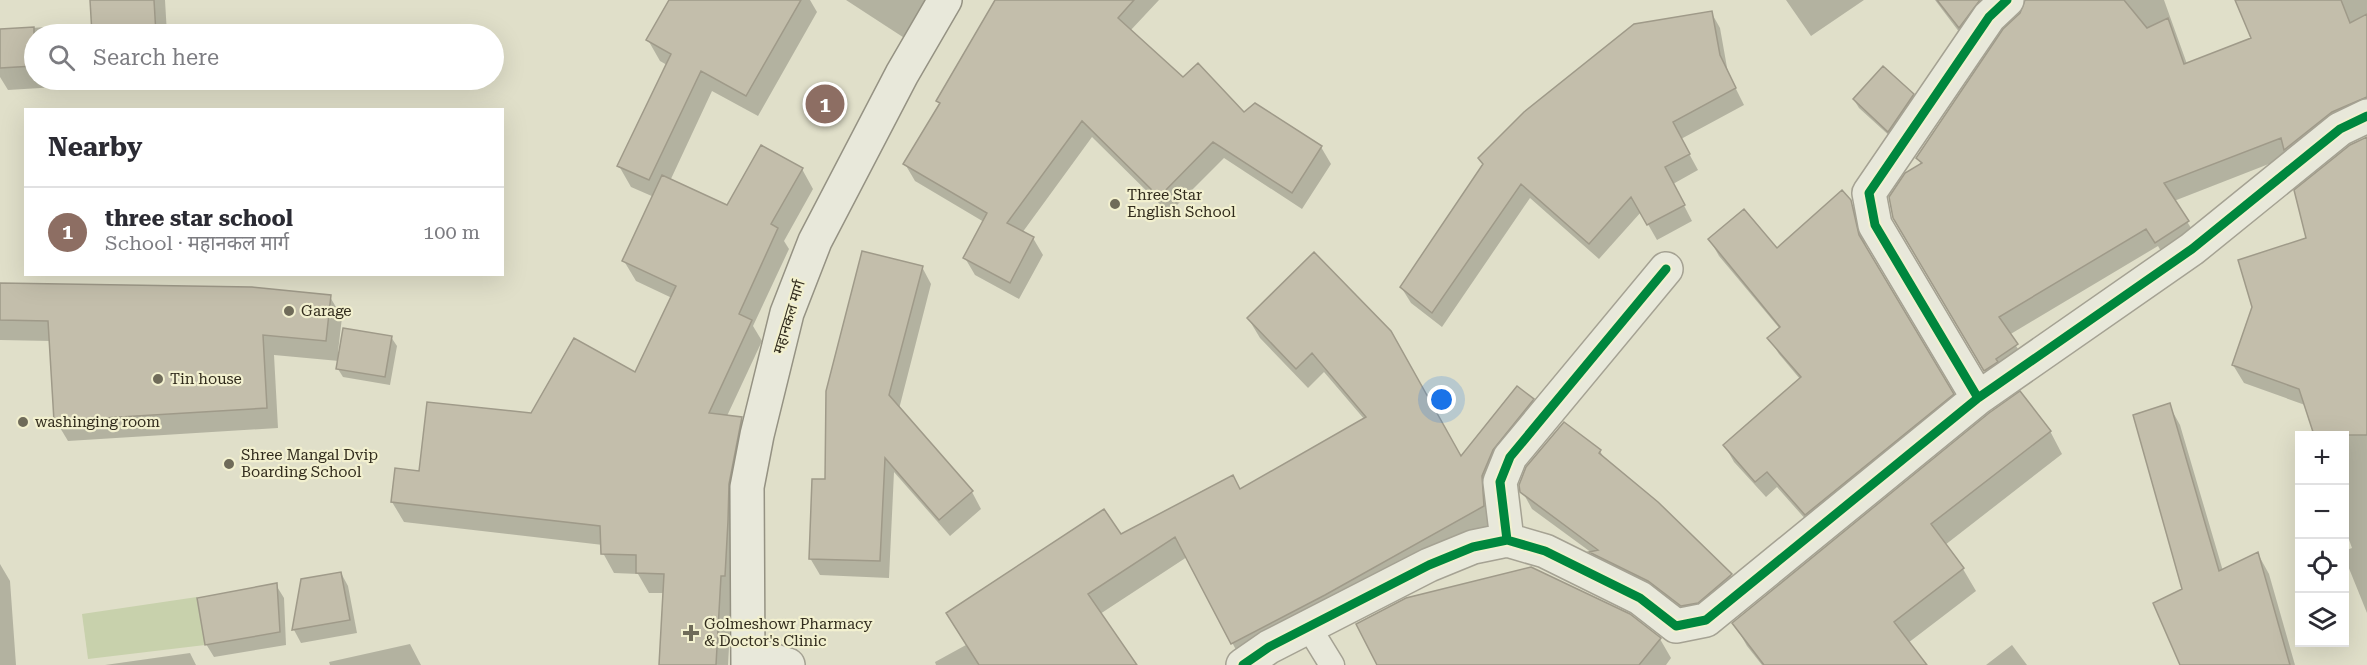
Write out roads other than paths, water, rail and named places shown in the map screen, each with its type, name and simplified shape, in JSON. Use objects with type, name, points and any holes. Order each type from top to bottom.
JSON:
[{"type":"street","name":"महानकल मार्ग","points":[[749,659],[747,487],[757,435],[788,313],[815,241],[902,74],[945,0]]},
{"type":"street","points":[[1978,398],[1875,225],[1869,193],[1989,17],[2007,0]]},
{"type":"street","points":[[1243,665],[1269,647],[1308,626],[1429,565],[1473,547],[1507,540],[1545,551],[1640,598],[1676,626],[1706,620],[1978,398],[2192,249],[2340,129],[2367,116]]},
{"type":"street","points":[[1507,540],[1500,482],[1510,457],[1666,269]]},
{"type":"street","points":[[749,659],[788,665]]},
{"type":"lane","points":[[1308,626],[1332,665]]},
{"type":"place","name":"three star school","points":[[825,104]]},
{"type":"place","name":"Three Star English School","points":[[1115,204]]},
{"type":"place","name":"Garage","points":[[289,311]]},
{"type":"place","name":"Tin house","points":[[158,379]]},
{"type":"place","name":"washinging room","points":[[23,422]]},
{"type":"place","name":"Shree Mangal Dvip Boarding School","points":[[229,464]]},
{"type":"place","name":"Golmeshowr Pharmacy & Doctor's Clinic","points":[[691,633]]}]
